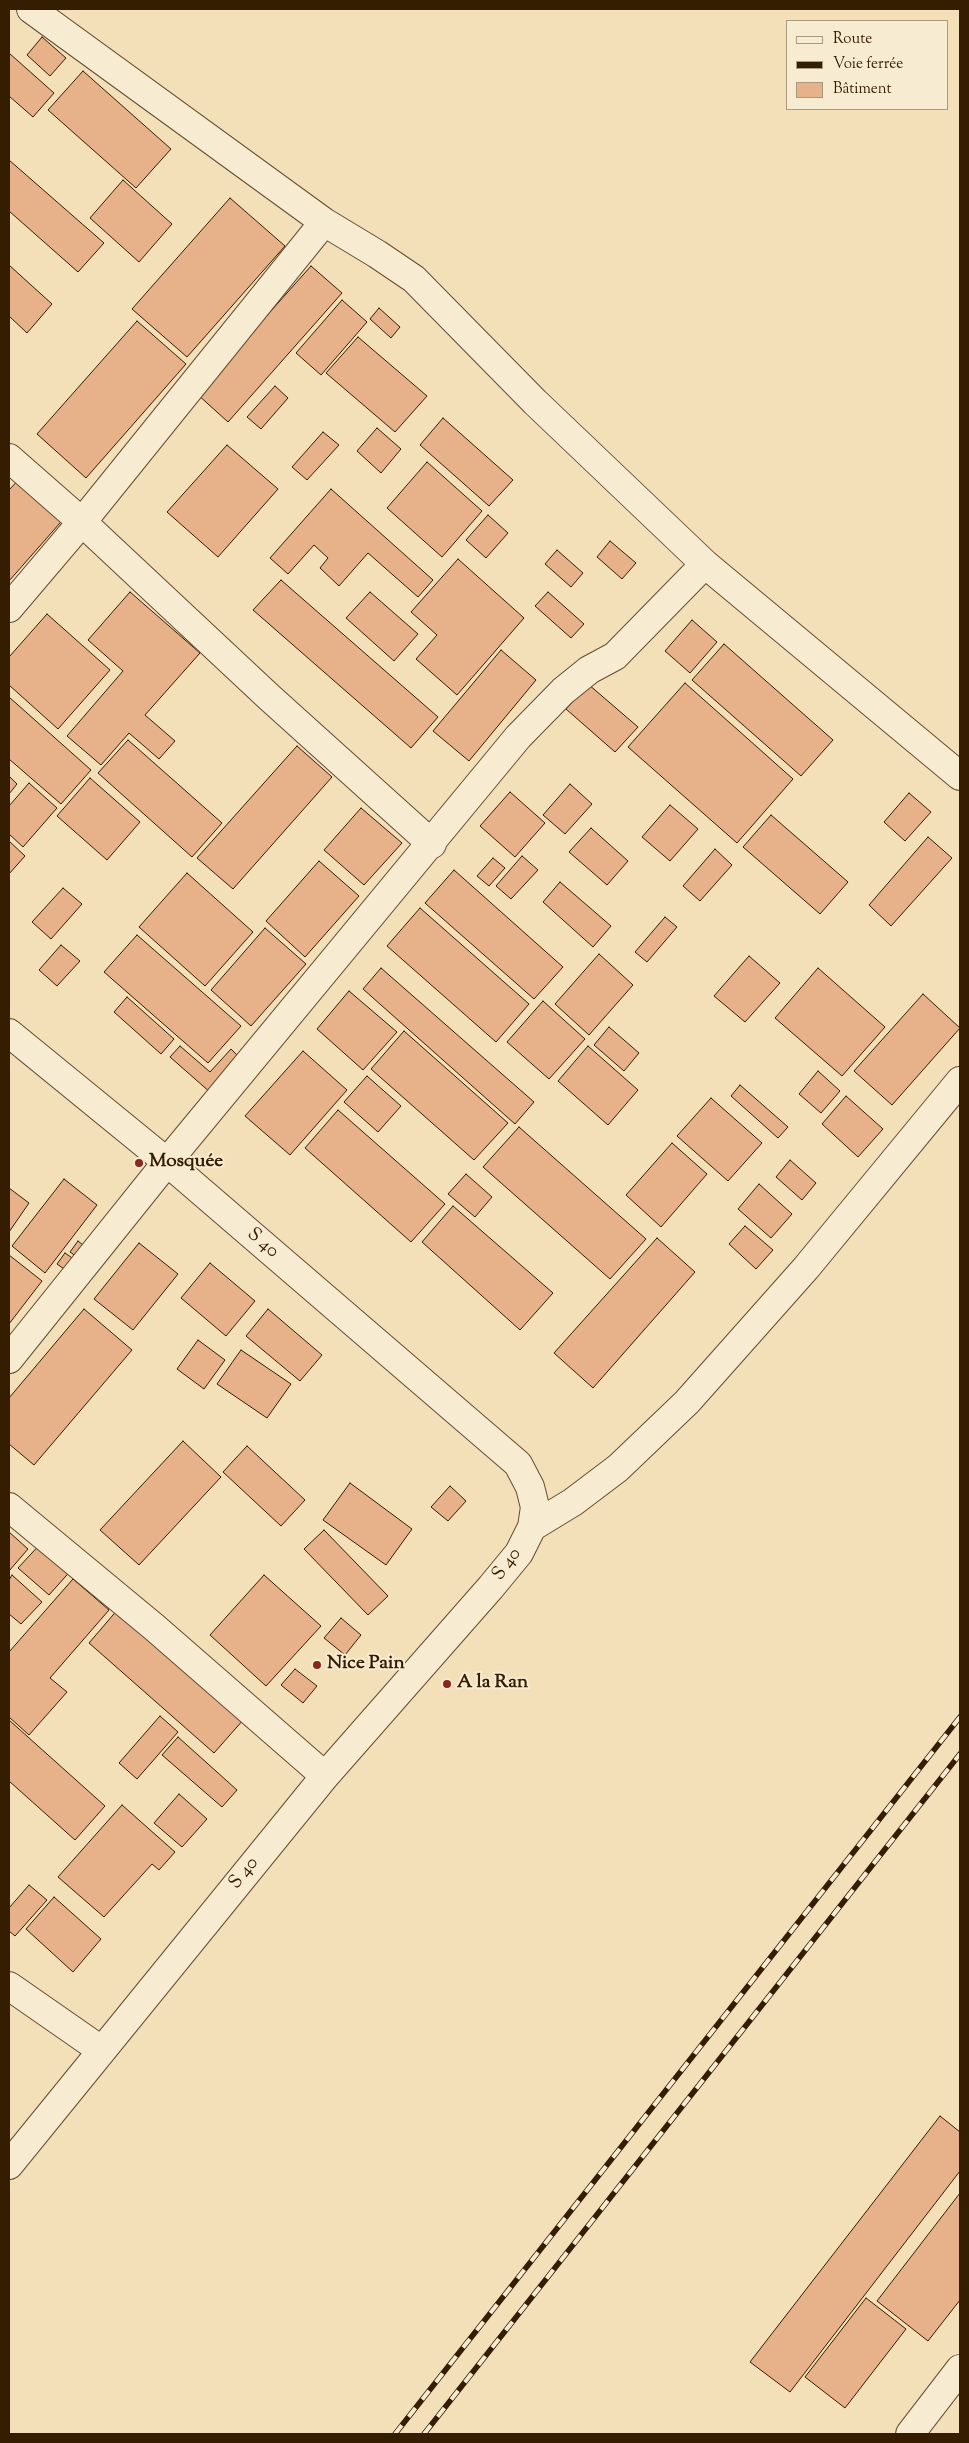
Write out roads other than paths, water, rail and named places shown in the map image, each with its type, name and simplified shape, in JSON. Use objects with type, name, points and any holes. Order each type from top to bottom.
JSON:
[{"type":"street","points":[[31,9],[324,222],[414,279],[535,402],[704,564],[960,776]]},
{"type":"street","points":[[9,608],[82,522],[324,222]]},
{"type":"street","points":[[9,458],[82,522],[269,697],[432,844]]},
{"type":"street","points":[[9,1359],[167,1162],[432,844],[518,737],[563,691],[589,670],[615,656],[704,564]]},
{"type":"street","name":"S 40","points":[[9,1033],[167,1162],[518,1464],[530,1487],[535,1507],[532,1527],[519,1553],[325,1776],[9,2165]]},
{"type":"street","points":[[532,1527],[573,1502],[618,1468],[687,1402],[806,1268],[960,1082]]},
{"type":"street","points":[[9,1507],[154,1627],[325,1776]]},
{"type":"street","points":[[9,1986],[101,2050]]},
{"type":"street","points":[[910,2434],[960,2369]]},
{"type":"railway","points":[[395,2434],[960,1717]]},
{"type":"railway","points":[[424,2434],[960,1754]]},
{"type":"place","name":"Mosquée","points":[[139,1163]]},
{"type":"place","name":"Nice Pain","points":[[317,1665]]},
{"type":"place","name":"A la Ran","points":[[447,1684]]}]
